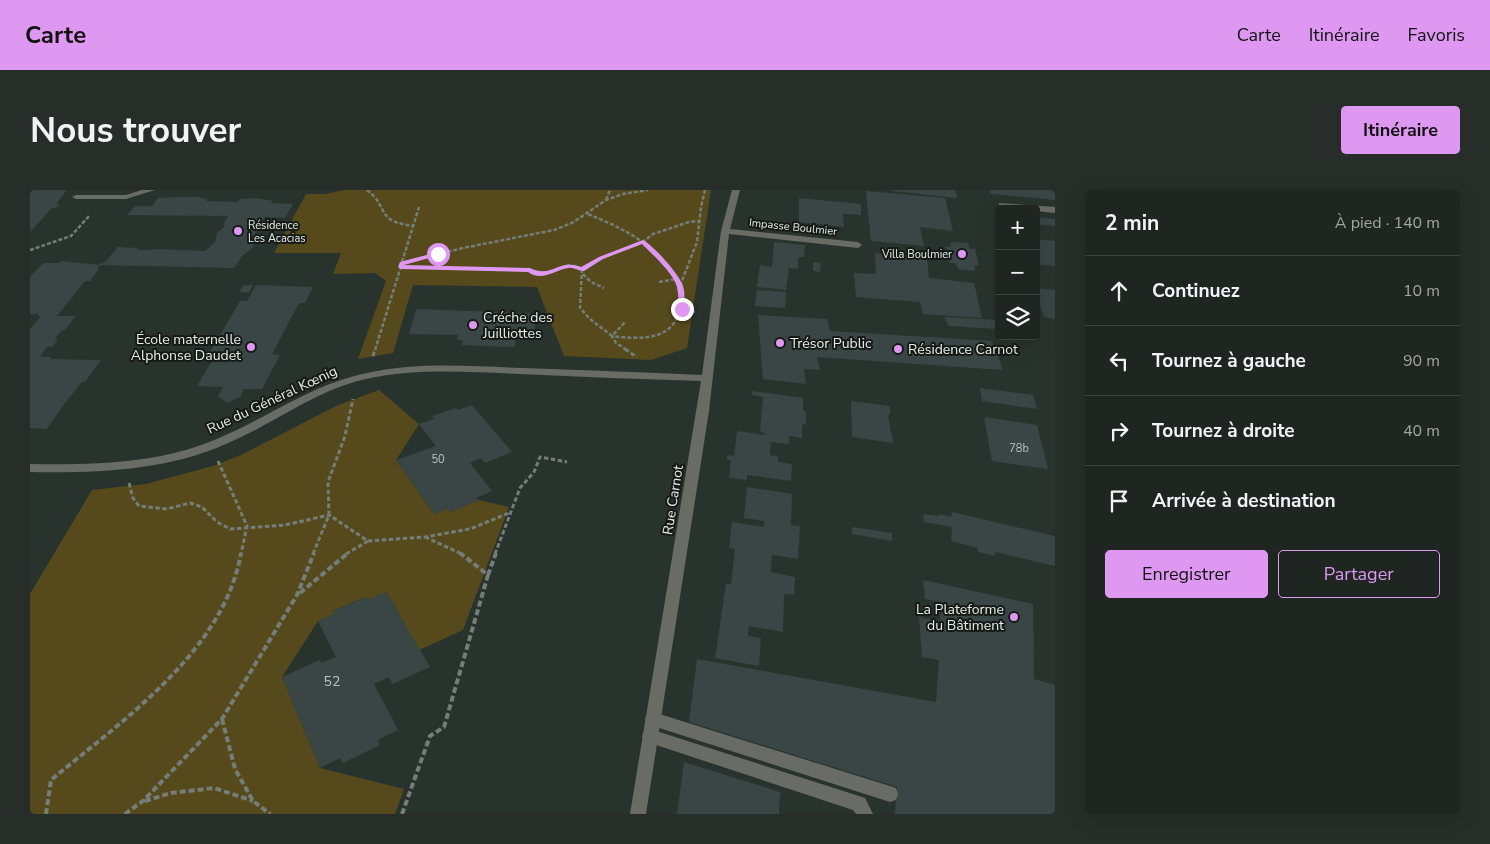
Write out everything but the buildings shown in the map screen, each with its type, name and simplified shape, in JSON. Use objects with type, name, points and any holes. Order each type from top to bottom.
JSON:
[{"type":"street","points":[[76,197],[126,197],[150,190]]},
{"type":"street","name":"Rue Carnot","points":[[638,814],[708,378],[726,231],[736,190]]},
{"type":"street","points":[[1040,209],[1055,210]]},
{"type":"street","name":"Impasse Boulmier","points":[[726,231],[858,245]]},
{"type":"street","name":"Rue du Général Kœnig","points":[[30,468],[124,464],[164,459],[184,454],[218,443],[311,395],[343,382],[393,370],[437,368],[708,378]]},
{"type":"street","points":[[653,719],[890,794]]},
{"type":"street","points":[[650,736],[859,804],[865,814]]},
{"type":"path","points":[[367,190],[377,200],[383,216],[393,223],[414,226]]},
{"type":"path","points":[[606,200],[610,190]]},
{"type":"path","points":[[402,263],[463,248],[554,230],[587,214],[606,200],[624,194],[648,190]]},
{"type":"path","points":[[680,286],[686,277],[698,240],[702,198],[705,190]]},
{"type":"path","points":[[371,362],[419,207]]},
{"type":"path","points":[[30,250],[71,236],[90,215],[98,212]]},
{"type":"path","points":[[582,269],[580,308],[601,329],[612,336],[638,339],[659,334],[676,321],[682,309],[680,286],[656,253],[643,242],[611,223],[587,214]]},
{"type":"path","points":[[401,267],[530,270],[534,274],[557,270],[570,265],[582,269],[601,258],[643,242],[653,234],[689,222],[699,221]]},
{"type":"path","points":[[583,274],[591,282],[604,288]]},
{"type":"path","points":[[659,282],[676,279]]},
{"type":"path","points":[[682,309],[695,312]]},
{"type":"path","points":[[612,336],[625,322]]},
{"type":"path","points":[[612,336],[616,343],[640,359]]},
{"type":"path","points":[[125,814],[143,801],[222,719],[297,595],[328,515],[328,482],[345,436],[353,396]]},
{"type":"path","points":[[402,814],[430,736],[444,727],[488,575],[509,513],[520,488],[534,472],[540,457],[566,462]]},
{"type":"path","points":[[46,814],[51,780],[152,692],[199,645],[220,614],[233,587],[242,541],[247,526],[218,461]]},
{"type":"path","points":[[128,483],[133,498],[139,506],[167,508],[190,503],[202,507],[217,522],[230,529],[247,526],[285,525],[328,515],[368,541]]},
{"type":"path","points":[[297,595],[331,566],[368,541],[425,537],[470,529],[509,513]]},
{"type":"path","points":[[425,537],[469,557],[488,575]]},
{"type":"path","points":[[222,719],[235,769],[253,801]]},
{"type":"path","points":[[143,801],[171,793],[214,788],[253,801],[270,814]]},
{"type":"shaded area","points":[[343,190],[711,190],[687,348],[651,360],[564,356],[537,287],[413,285],[393,353],[358,359],[386,281],[375,273],[333,274],[341,253],[274,253],[306,194],[326,194]]},
{"type":"shaded area","points":[[379,390],[419,424],[396,460],[434,514],[448,508],[450,512],[479,500],[509,507],[463,630],[419,650],[387,593],[367,600],[365,597],[333,611],[335,614],[318,621],[282,677],[320,768],[404,789],[395,814],[30,814],[30,594],[92,490],[146,484],[213,466],[241,455],[336,406]]},
{"type":"place","name":"Résidence Les Acacias","points":[[238,231]]},
{"type":"place","name":"Villa Boulmier","points":[[962,254]]},
{"type":"place","name":"Créche des Juilliottes","points":[[473,325]]},
{"type":"place","name":"Trésor Public","points":[[780,343]]},
{"type":"place","name":"École maternelle Alphonse Daudet","points":[[251,347]]},
{"type":"place","name":"Résidence Carnot","points":[[898,349]]},
{"type":"place","name":"La Plateforme du Bâtiment","points":[[1014,617]]},
{"type":"route","points":[[438,254],[402,263],[401,267],[530,270],[534,274],[545,274],[570,265],[582,269],[601,258],[643,242],[656,253],[676,279],[680,286],[682,309]]}]
